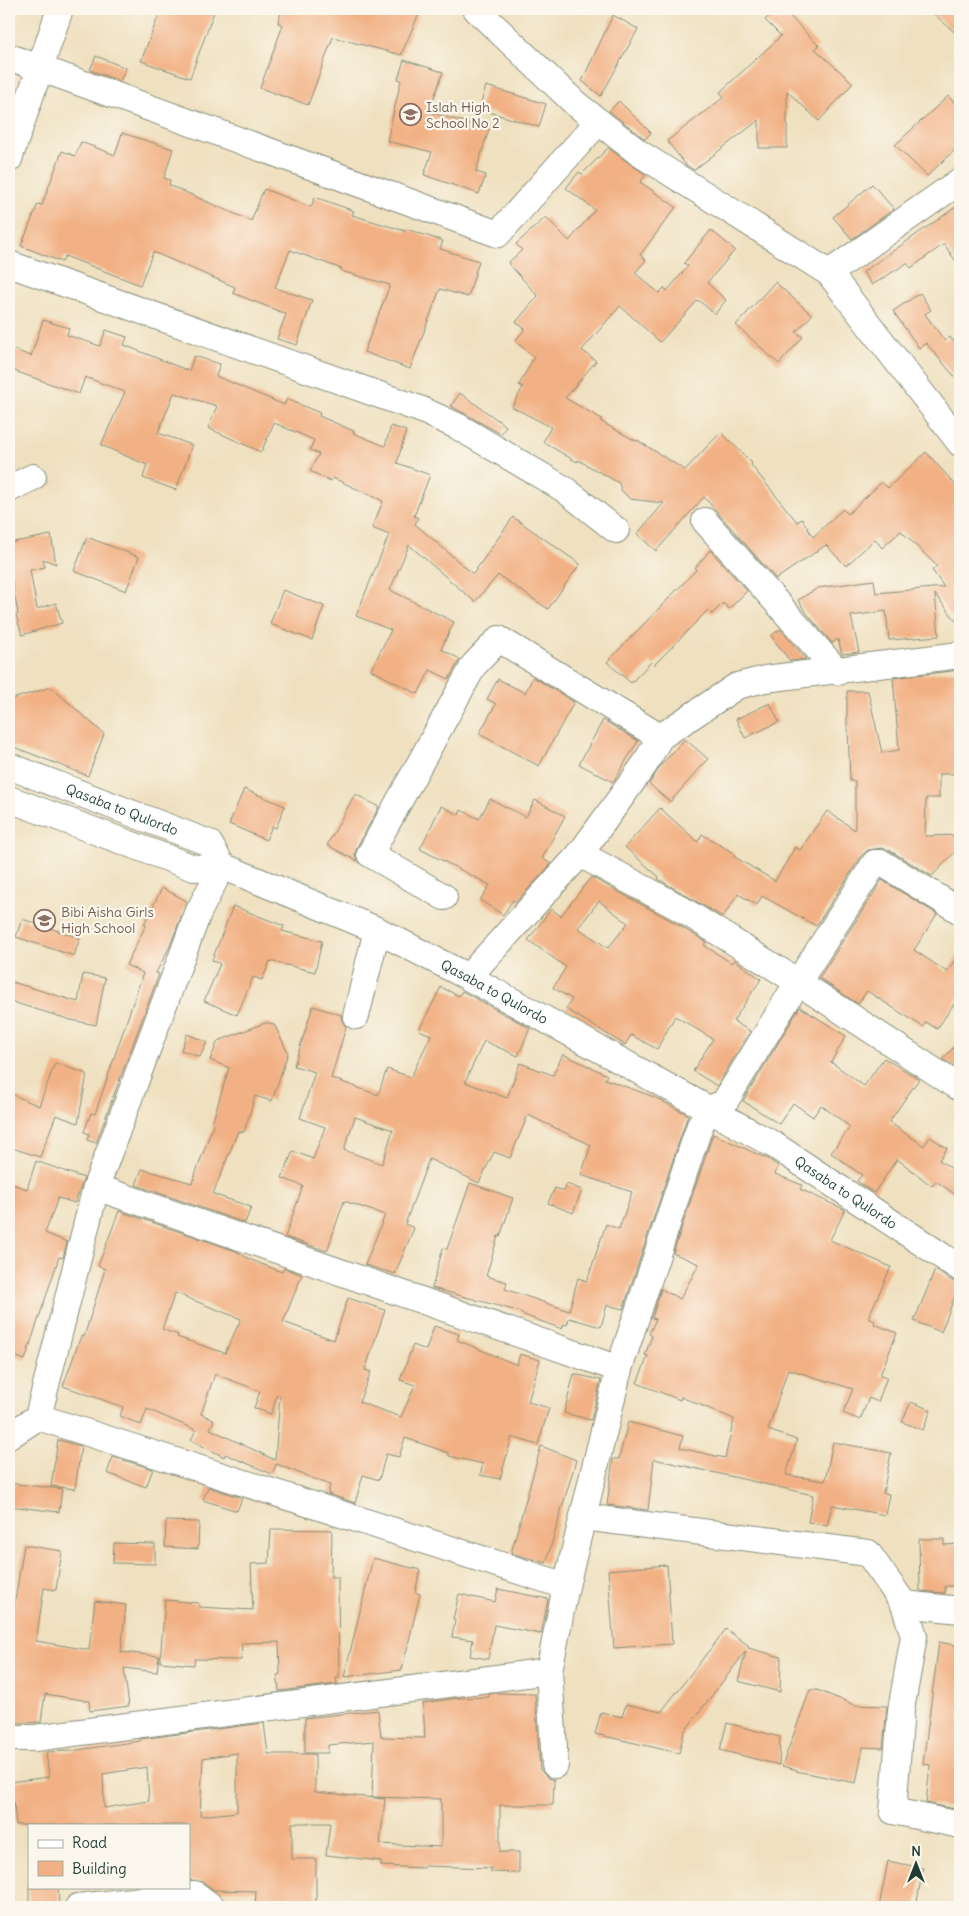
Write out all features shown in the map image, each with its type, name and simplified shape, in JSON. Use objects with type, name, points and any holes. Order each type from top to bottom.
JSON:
[{"type":"street","points":[[9,159],[60,9]]},
{"type":"street","points":[[476,9],[576,104],[639,153],[829,273],[960,443]]},
{"type":"street","points":[[9,57],[498,234],[598,122]]},
{"type":"street","points":[[829,273],[960,181]]},
{"type":"street","points":[[9,264],[422,410],[456,426],[564,489],[616,530]]},
{"type":"street","points":[[9,489],[33,477]]},
{"type":"street","points":[[705,521],[838,672]]},
{"type":"street","points":[[444,896],[370,854],[474,665],[499,639],[660,737]]},
{"type":"street","points":[[468,977],[580,854],[645,764],[660,737],[737,686],[765,679],[838,672],[960,655]]},
{"type":"street","name":"Qasaba to Qulordo","points":[[9,766],[209,843],[222,866],[377,930],[468,977],[774,1145],[957,1258]]},
{"type":"street","points":[[9,799],[194,868],[222,866]]},
{"type":"street","points":[[580,854],[678,907],[798,982],[960,1088]]},
{"type":"street","points":[[555,1766],[549,1671],[566,1586],[619,1369],[700,1125],[709,1109],[724,1103],[798,982],[875,862],[882,862],[955,899]]},
{"type":"street","points":[[9,1436],[38,1417],[96,1187],[198,913],[222,866]]},
{"type":"street","points":[[356,1016],[377,930]]},
{"type":"street","points":[[96,1187],[619,1369]]},
{"type":"street","points":[[38,1417],[566,1586]]},
{"type":"street","points":[[583,1517],[868,1553],[904,1604],[914,1636],[901,1710],[893,1811],[960,1826]]},
{"type":"street","points":[[904,1604],[960,1610]]},
{"type":"street","points":[[9,1738],[35,1738],[549,1671]]},
{"type":"street","points":[[78,1907],[195,1894],[212,1907]]},
{"type":"building","points":[[161,9],[215,9],[190,78],[141,61]]},
{"type":"building","points":[[282,9],[421,9],[401,55],[333,37],[308,105],[260,88],[283,25],[278,23]]},
{"type":"building","points":[[777,9],[783,9],[819,46],[815,49],[853,83],[819,121],[787,91],[787,148],[759,148],[759,120],[694,170],[686,165],[667,141],[724,97],[720,92],[781,36],[765,20]]},
{"type":"building","points":[[928,9],[960,9],[960,37]]},
{"type":"building","points":[[613,15],[638,29],[601,96],[582,81]]},
{"type":"building","points":[[96,56],[126,68],[120,81],[90,70]]},
{"type":"building","points":[[404,60],[443,72],[429,112],[489,129],[476,172],[486,175],[479,194],[424,175],[432,152],[387,141],[401,80],[398,79]]},
{"type":"building","points":[[486,86],[546,104],[539,127],[479,109]]},
{"type":"building","points":[[948,96],[960,109],[960,145],[927,176],[895,145]]},
{"type":"building","points":[[619,101],[651,133],[645,139],[609,111]]},
{"type":"building","points":[[122,133],[173,149],[164,178],[170,180],[169,185],[251,221],[264,189],[311,207],[315,197],[354,211],[352,215],[443,241],[440,249],[479,261],[468,297],[440,289],[410,369],[364,352],[390,285],[341,271],[342,269],[290,250],[275,288],[312,300],[297,345],[277,339],[286,314],[233,293],[235,287],[153,252],[140,285],[65,256],[62,262],[21,246],[38,204],[42,205],[62,151],[75,156],[81,142],[115,155]]},
{"type":"building","points":[[608,148],[646,175],[640,182],[676,207],[640,255],[646,260],[635,273],[659,293],[664,288],[667,291],[688,266],[684,263],[711,230],[735,250],[707,283],[726,300],[715,314],[698,300],[660,342],[620,306],[582,350],[596,361],[565,398],[602,419],[600,421],[637,440],[685,470],[721,432],[752,463],[751,465],[797,522],[802,519],[813,537],[843,509],[848,514],[882,482],[888,488],[926,452],[960,490],[960,626],[935,594],[939,636],[889,640],[886,611],[851,616],[859,652],[842,654],[838,639],[832,643],[798,600],[818,588],[874,580],[876,593],[944,587],[932,570],[937,566],[901,531],[882,548],[875,539],[846,566],[826,545],[776,579],[704,497],[656,551],[637,534],[664,503],[630,499],[621,490],[619,483],[543,442],[551,427],[512,407],[523,387],[519,385],[534,357],[515,341],[525,329],[516,322],[538,296],[508,263],[522,250],[516,244],[546,217],[569,241],[595,210],[566,188],[579,172],[582,174]]},
{"type":"building","points":[[872,184],[894,209],[852,239],[833,217]]},
{"type":"building","points":[[960,204],[960,267],[944,244],[911,268],[907,263],[872,285],[863,272]]},
{"type":"building","points":[[775,282],[812,315],[796,332],[803,337],[779,364],[736,325]]},
{"type":"building","points":[[920,293],[931,310],[925,314],[945,341],[950,337],[960,349],[960,383],[926,343],[919,348],[893,311]]},
{"type":"building","points":[[43,320],[69,328],[67,335],[100,346],[106,330],[127,337],[124,345],[189,371],[194,356],[220,364],[216,376],[284,405],[287,399],[320,413],[319,416],[354,431],[353,433],[385,446],[391,426],[406,431],[397,463],[430,475],[414,516],[418,518],[415,524],[473,574],[513,517],[580,564],[548,609],[498,575],[475,602],[409,545],[390,590],[454,622],[441,649],[460,659],[449,679],[430,670],[418,694],[371,670],[391,630],[356,616],[389,535],[372,528],[383,501],[333,478],[331,481],[310,471],[319,454],[310,450],[314,440],[274,423],[261,452],[208,428],[217,406],[174,393],[158,433],[192,445],[176,490],[143,478],[147,465],[101,445],[125,392],[85,377],[79,394],[9,369],[9,348],[31,356]]},
{"type":"building","points":[[460,393],[506,426],[501,434],[451,406]]},
{"type":"building","points":[[51,535],[56,564],[43,559],[45,567],[30,570],[37,609],[56,603],[62,623],[22,635],[16,615],[18,614],[9,565],[9,543]]},
{"type":"building","points":[[87,537],[139,557],[126,591],[74,571]]},
{"type":"building","points":[[710,550],[747,591],[729,609],[723,603],[712,614],[708,610],[654,665],[651,662],[631,683],[607,662],[696,570],[695,568]]},
{"type":"building","points":[[283,590],[324,606],[312,640],[270,624]]},
{"type":"building","points":[[780,629],[806,659],[790,661],[771,636]]},
{"type":"building","points":[[960,670],[960,774],[939,774],[939,798],[926,798],[925,836],[960,835],[960,847],[932,876],[889,850],[882,848],[868,850],[862,855],[816,926],[762,896],[757,905],[738,894],[723,917],[658,879],[659,877],[625,847],[660,808],[698,842],[702,834],[735,854],[733,856],[775,881],[795,847],[800,850],[827,811],[855,830],[855,781],[850,781],[847,691],[868,691],[882,753],[899,750],[893,678]]},
{"type":"building","points":[[533,677],[574,702],[539,766],[479,734],[496,704],[487,699],[498,679],[525,693]]},
{"type":"building","points":[[51,687],[104,734],[88,776],[9,745],[9,700]]},
{"type":"building","points":[[770,703],[779,722],[745,738],[736,719]]},
{"type":"building","points":[[603,720],[638,741],[613,782],[579,764]]},
{"type":"building","points":[[685,739],[708,759],[670,802],[649,784],[661,765]]},
{"type":"building","points":[[244,789],[285,806],[276,828],[272,826],[266,840],[229,824]]},
{"type":"building","points":[[355,794],[379,807],[357,847],[355,854],[357,861],[327,845]]},
{"type":"building","points":[[490,799],[526,817],[535,800],[565,816],[542,858],[551,864],[516,902],[513,900],[503,915],[480,900],[490,885],[420,849],[441,806],[459,815],[461,810],[479,819]]},
{"type":"building","points":[[591,877],[670,920],[706,942],[704,945],[731,963],[734,960],[761,979],[733,1021],[750,1031],[717,1086],[693,1071],[713,1039],[675,1016],[657,1049],[631,1035],[625,1045],[566,1009],[572,999],[553,988],[566,967],[528,940],[551,909],[561,916]],"holes":[[[599,901],[628,923],[608,948],[578,928]]]},
{"type":"building","points":[[882,880],[937,914],[914,950],[947,972],[960,952],[960,995],[937,1029],[926,1022],[923,1027],[867,991],[858,1004],[819,978]]},
{"type":"building","points":[[162,888],[187,901],[170,946],[156,973],[159,974],[96,1143],[87,1140],[89,1134],[84,1132],[91,1113],[95,1114],[143,973],[126,965]]},
{"type":"building","points":[[233,906],[284,926],[282,931],[322,941],[315,972],[270,961],[262,980],[253,977],[237,1015],[204,1001],[220,964],[212,960]]},
{"type":"building","points":[[22,919],[80,938],[74,956],[16,937]]},
{"type":"building","points":[[83,974],[105,978],[96,1025],[71,1020],[9,1001],[9,981],[78,1002]]},
{"type":"building","points":[[441,987],[459,996],[462,991],[530,1028],[518,1056],[484,1041],[465,1082],[507,1098],[520,1063],[553,1075],[563,1054],[607,1075],[605,1079],[654,1097],[688,1115],[623,1309],[607,1305],[601,1327],[569,1318],[567,1325],[564,1324],[562,1329],[521,1314],[521,1312],[432,1288],[443,1248],[447,1249],[470,1183],[513,1198],[500,1237],[498,1236],[486,1276],[507,1282],[505,1289],[569,1311],[578,1278],[587,1281],[606,1224],[619,1229],[632,1192],[581,1175],[591,1145],[528,1115],[510,1158],[494,1152],[479,1183],[429,1159],[405,1224],[414,1228],[395,1274],[365,1265],[385,1215],[344,1201],[327,1251],[285,1237],[303,1186],[282,1178],[293,1151],[313,1159],[325,1127],[300,1118],[315,1072],[294,1066],[313,1006],[341,1015],[346,1027],[331,1078],[378,1095],[387,1069],[411,1077],[431,1035],[419,1030]],"holes":[[[355,1117],[393,1130],[382,1164],[344,1150]]]},
{"type":"building","points":[[800,1007],[846,1036],[831,1062],[864,1086],[884,1058],[919,1079],[889,1122],[924,1146],[930,1137],[947,1148],[939,1160],[960,1174],[960,1198],[936,1181],[932,1186],[897,1159],[874,1193],[857,1181],[862,1175],[831,1153],[850,1127],[821,1105],[813,1117],[793,1103],[779,1124],[743,1101]]},
{"type":"building","points":[[265,1023],[275,1026],[288,1053],[272,1101],[255,1096],[244,1132],[238,1131],[213,1194],[251,1207],[245,1223],[136,1185],[142,1169],[192,1183],[214,1123],[212,1123],[229,1068],[210,1060],[218,1041]]},
{"type":"building","points":[[187,1034],[207,1042],[200,1057],[181,1050]]},
{"type":"building","points":[[960,1040],[960,1070],[943,1059]]},
{"type":"building","points":[[55,1063],[87,1074],[78,1123],[56,1115],[40,1157],[9,1147],[9,1093],[39,1106]]},
{"type":"building","points":[[713,1134],[768,1159],[778,1166],[775,1174],[802,1185],[800,1189],[845,1210],[830,1240],[891,1267],[868,1318],[875,1321],[874,1324],[897,1333],[880,1375],[887,1377],[878,1402],[869,1398],[860,1420],[843,1413],[853,1389],[788,1369],[768,1430],[797,1440],[786,1475],[825,1481],[833,1442],[891,1453],[883,1493],[889,1494],[885,1515],[832,1505],[827,1526],[808,1522],[813,1495],[654,1459],[648,1510],[607,1505],[613,1459],[619,1459],[628,1422],[683,1436],[680,1448],[725,1458],[734,1419],[681,1397],[680,1400],[637,1383],[648,1356],[645,1355],[652,1336],[649,1334],[656,1319],[652,1318],[661,1289],[680,1299],[699,1264],[673,1253]]},
{"type":"building","points":[[36,1161],[84,1178],[75,1203],[58,1198],[45,1233],[67,1242],[63,1258],[59,1257],[25,1360],[9,1354],[9,1183],[27,1189]]},
{"type":"building","points":[[567,1184],[582,1190],[573,1213],[548,1203],[555,1188],[564,1191]]},
{"type":"building","points":[[119,1211],[236,1251],[251,1260],[282,1272],[284,1268],[302,1275],[283,1322],[334,1340],[348,1298],[385,1310],[365,1370],[371,1372],[359,1402],[401,1417],[415,1385],[400,1380],[413,1345],[426,1350],[434,1326],[459,1334],[457,1340],[517,1365],[520,1354],[540,1360],[528,1402],[549,1408],[538,1445],[512,1437],[500,1479],[480,1475],[483,1464],[449,1456],[449,1453],[405,1438],[399,1457],[386,1454],[379,1480],[363,1475],[355,1503],[328,1494],[330,1485],[276,1464],[272,1474],[225,1454],[224,1457],[191,1440],[196,1430],[147,1409],[141,1425],[120,1416],[123,1407],[63,1386],[81,1336],[84,1337],[105,1269],[98,1266]],"holes":[[[175,1293],[241,1319],[225,1353],[177,1337],[178,1335],[162,1329]],[[215,1374],[260,1391],[254,1408],[271,1414],[277,1395],[280,1396],[275,1460],[210,1429],[214,1420],[201,1414]]]},
{"type":"building","points":[[935,1270],[952,1281],[960,1283],[941,1332],[914,1321]]},
{"type":"building","points":[[574,1374],[601,1380],[591,1420],[564,1413]]},
{"type":"building","points":[[911,1402],[931,1410],[923,1430],[902,1422]]},
{"type":"building","points":[[58,1440],[81,1446],[75,1489],[51,1486]]},
{"type":"building","points":[[541,1446],[576,1460],[546,1563],[511,1553]]},
{"type":"building","points":[[113,1457],[153,1469],[146,1487],[107,1473]]},
{"type":"building","points":[[9,1483],[62,1489],[59,1512],[9,1506]]},
{"type":"building","points":[[208,1487],[242,1498],[237,1511],[203,1500]]},
{"type":"building","points":[[166,1521],[199,1522],[198,1549],[165,1547]]},
{"type":"building","points":[[271,1529],[332,1530],[331,1577],[338,1577],[339,1678],[336,1678],[337,1684],[279,1691],[277,1675],[280,1674],[279,1642],[242,1643],[241,1660],[195,1659],[194,1665],[160,1662],[165,1600],[199,1603],[199,1607],[253,1610],[251,1564],[269,1563]]},
{"type":"building","points":[[919,1539],[944,1539],[944,1545],[960,1544],[960,1586],[945,1586],[945,1593],[920,1591]]},
{"type":"building","points":[[114,1543],[155,1544],[155,1564],[113,1563]]},
{"type":"building","points":[[24,1545],[62,1551],[56,1590],[44,1588],[36,1641],[89,1650],[95,1601],[126,1605],[121,1652],[159,1656],[157,1672],[124,1668],[129,1706],[90,1711],[89,1701],[45,1694],[41,1722],[23,1723],[9,1721],[9,1606],[14,1607]]},
{"type":"building","points":[[373,1558],[420,1570],[415,1592],[420,1594],[402,1670],[344,1677]]},
{"type":"building","points":[[667,1565],[672,1644],[614,1648],[608,1570]]},
{"type":"building","points":[[498,1589],[548,1599],[541,1634],[494,1625],[488,1659],[470,1656],[473,1640],[452,1637],[455,1620],[453,1619],[459,1594],[495,1602]]},
{"type":"building","points":[[726,1629],[749,1646],[748,1648],[781,1657],[780,1692],[738,1681],[746,1651],[684,1732],[679,1753],[595,1734],[601,1712],[622,1717],[626,1704],[661,1712]]},
{"type":"building","points":[[939,1642],[960,1646],[960,1810],[926,1803],[930,1765],[923,1764]]},
{"type":"building","points":[[810,1690],[817,1690],[855,1705],[887,1706],[883,1748],[863,1747],[856,1783],[796,1771],[782,1766]]},
{"type":"building","points":[[499,1693],[535,1694],[540,1770],[548,1778],[554,1780],[553,1805],[500,1805],[500,1852],[519,1852],[519,1873],[491,1872],[491,1868],[381,1866],[381,1861],[326,1855],[330,1823],[292,1823],[292,1859],[316,1859],[316,1907],[255,1907],[256,1891],[214,1890],[203,1882],[190,1880],[190,1824],[16,1825],[14,1802],[9,1803],[9,1782],[49,1777],[46,1752],[70,1751],[140,1741],[140,1739],[264,1723],[268,1754],[315,1754],[315,1792],[385,1799],[380,1844],[441,1847],[441,1799],[372,1797],[374,1741],[328,1745],[328,1753],[305,1753],[305,1718],[378,1710],[381,1737],[425,1738],[423,1703],[458,1698],[489,1697],[489,1694]],"holes":[[[237,1753],[237,1812],[200,1816],[203,1758]],[[147,1767],[149,1801],[104,1808],[103,1774]]]},
{"type":"building","points":[[727,1723],[780,1737],[779,1765],[720,1750]]},
{"type":"building","points":[[888,1861],[923,1868],[916,1907],[879,1907]]},
{"type":"building","points":[[29,1888],[58,1888],[59,1904],[29,1905]]},
{"type":"place","name":"Islah High School No 2","points":[[410,115]]},
{"type":"place","name":"Bibi Aisha Girls High School","points":[[45,920]]}]
